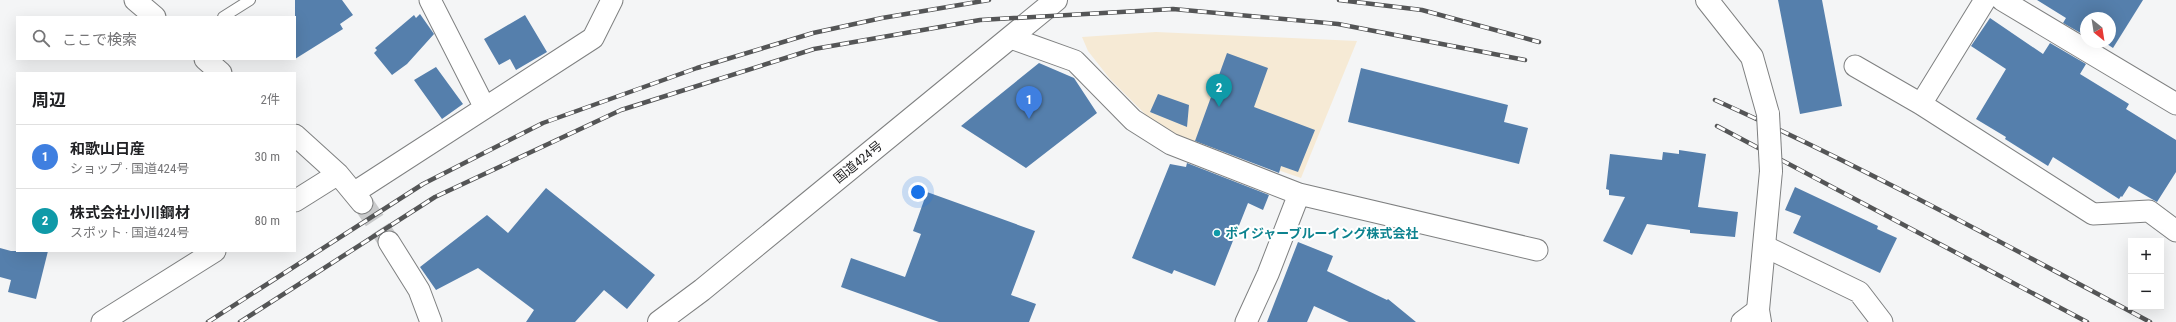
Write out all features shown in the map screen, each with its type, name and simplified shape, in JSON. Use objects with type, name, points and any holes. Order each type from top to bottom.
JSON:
[{"type":"main road","name":"国道424号","points":[[659,322],[702,290],[1056,0]]},
{"type":"main road","points":[[1707,0],[1752,57],[1768,114],[1771,171],[1764,246],[1754,318]]},
{"type":"street","points":[[135,0],[154,16]]},
{"type":"street","points":[[430,0],[485,108]]},
{"type":"street","points":[[296,136],[338,174],[359,197],[485,108],[593,38],[612,0]]},
{"type":"street","points":[[1921,104],[1985,0]]},
{"type":"street","points":[[2002,0],[2176,104]]},
{"type":"street","points":[[1011,38],[1075,61],[1133,120],[1171,144],[1299,194],[1537,250]]},
{"type":"street","points":[[206,60],[220,72]]},
{"type":"street","points":[[1855,66],[1921,104],[2093,214],[2148,211],[2176,231]]},
{"type":"street","points":[[296,200],[338,174]]},
{"type":"street","points":[[1246,322],[1268,274],[1299,194]]},
{"type":"street","points":[[389,242],[419,290],[431,322]]},
{"type":"street","points":[[1764,246],[1858,292],[1882,322]]},
{"type":"street","points":[[102,322],[213,252]]},
{"type":"lane","points":[[225,16],[250,0]]},
{"type":"shaded area","points":[[1156,32],[1357,41],[1301,178],[1177,135],[1165,129],[1149,118],[1110,79],[1088,51],[1082,37]]},
{"type":"building","points":[[295,0],[342,0],[353,15],[340,24],[343,29],[296,58]]},
{"type":"building","points":[[1778,0],[1822,0],[1842,106],[1800,114]]},
{"type":"building","points":[[2037,0],[2143,0],[2116,43],[2116,12],[2080,12],[2080,33],[2063,23],[2066,18]]},
{"type":"building","points":[[420,14],[434,34],[407,64],[392,75],[374,53],[377,50],[375,48],[414,15],[416,18]]},
{"type":"building","points":[[525,15],[547,52],[516,70],[510,59],[499,65],[484,39]]},
{"type":"building","points":[[1990,18],[2043,54],[2050,43],[2086,64],[2080,74],[2129,104],[2126,109],[2176,140],[2176,172],[2157,202],[2129,186],[2119,199],[2053,157],[2048,166],[2005,139],[2006,137],[1976,119],[2006,69],[1971,46]]},
{"type":"building","points":[[1227,53],[1268,68],[1254,107],[1315,130],[1298,172],[1281,166],[1279,173],[1195,141]]},
{"type":"building","points":[[1039,63],[1074,78],[1097,113],[1026,168],[961,126]]},
{"type":"building","points":[[436,67],[463,104],[442,119],[414,80]]},
{"type":"building","points":[[1361,68],[1508,105],[1504,122],[1528,128],[1519,164],[1348,122]]},
{"type":"building","points":[[1158,94],[1189,105],[1187,127],[1150,112]]},
{"type":"building","points":[[1679,150],[1706,154],[1698,207],[1738,212],[1735,237],[1690,233],[1690,230],[1647,224],[1632,255],[1603,241],[1625,197],[1609,195],[1609,190],[1606,189],[1610,154],[1662,160],[1663,152],[1679,154]]},
{"type":"building","points":[[1187,163],[1269,195],[1263,210],[1248,203],[1215,286],[1174,270],[1172,274],[1132,258],[1170,164],[1186,167]]},
{"type":"building","points":[[1795,187],[1878,226],[1877,229],[1897,238],[1880,273],[1793,233],[1801,216],[1785,210]]},
{"type":"building","points":[[546,188],[655,275],[627,309],[604,290],[575,322],[526,322],[534,310],[478,268],[436,290],[420,267],[487,215],[508,233]]},
{"type":"building","points":[[927,192],[1035,231],[1011,295],[1036,304],[1029,322],[939,322],[841,287],[851,258],[905,277],[921,234],[913,231]]},
{"type":"building","points":[[1298,242],[1333,256],[1327,271],[1387,300],[1388,299],[1416,322],[1349,322],[1314,306],[1307,322],[1267,322]]},
{"type":"building","points":[[0,248],[16,252],[48,252],[36,299],[8,292],[11,280],[0,277]]},
{"type":"tunnel","points":[[363,203],[389,242]]},
{"type":"railway","points":[[208,322],[423,184],[543,123],[697,68],[813,33],[882,18],[989,0]]},
{"type":"railway","points":[[1339,0],[1422,10],[1539,42]]},
{"type":"railway","points":[[240,322],[435,197],[621,110],[814,49],[980,20],[1173,9],[1338,24],[1525,60]]},
{"type":"railway","points":[[1715,100],[1880,179],[2150,322]]},
{"type":"railway","points":[[1717,126],[2087,322]]},
{"type":"place","name":"株式会社小川鋼材","points":[[1219,107]]},
{"type":"place","name":"和歌山日産","points":[[1029,119]]},
{"type":"place","name":"ボイジャーブルーイング株式会社","points":[[1217,233]]}]
